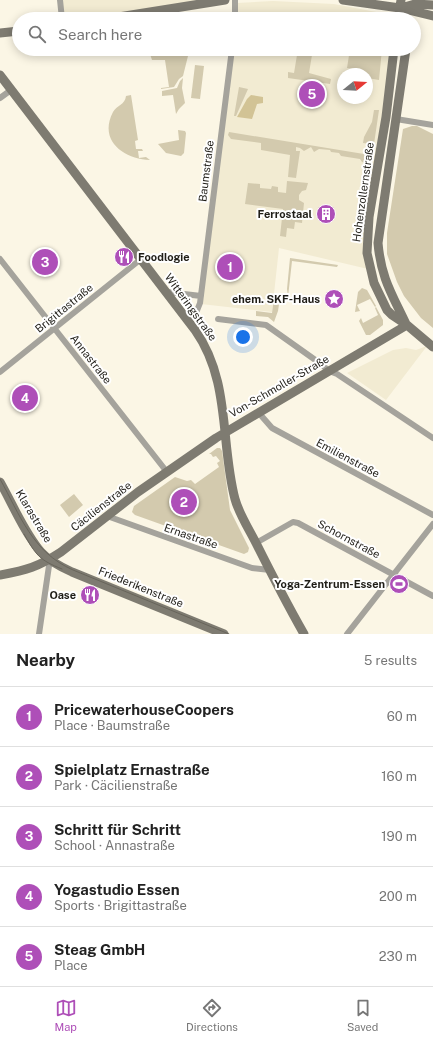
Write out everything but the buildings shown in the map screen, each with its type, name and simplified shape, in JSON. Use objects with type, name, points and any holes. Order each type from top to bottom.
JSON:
[{"type":"street","points":[[60,0],[61,12]]},
{"type":"street","points":[[150,12],[225,0]]},
{"type":"street","points":[[235,0],[235,12]]},
{"type":"street","points":[[343,0],[409,7],[433,5]]},
{"type":"street","points":[[409,7],[433,16]]},
{"type":"street","points":[[0,33],[12,32]]},
{"type":"street","name":"Baumstraße","points":[[188,320],[198,309],[201,296],[231,56]]},
{"type":"street","name":"Hohenzollernstraße","points":[[393,56],[386,117],[369,217],[367,253],[374,284],[384,304],[392,315],[407,325],[433,347]]},
{"type":"street","name":"Hohenzollernstraße","points":[[405,56],[378,243],[382,273],[407,325]]},
{"type":"street","name":"Witteringstraße","points":[[0,75],[167,292],[204,343],[212,360],[219,389],[235,501],[303,633]]},
{"type":"street","points":[[0,98],[11,90]]},
{"type":"street","points":[[396,119],[433,125]]},
{"type":"street","name":"Annastraße","points":[[0,259],[167,472]]},
{"type":"street","name":"Brigittastraße","points":[[0,372],[141,259]]},
{"type":"street","points":[[167,292],[201,296]]},
{"type":"street","points":[[218,319],[266,325],[329,371],[337,374],[433,438]]},
{"type":"street","name":"Von-Schmoller-Straße","points":[[167,472],[225,432],[407,325]]},
{"type":"street","name":"Emilienstraße","points":[[258,412],[272,428],[433,515]]},
{"type":"street","name":"Cäcilienstraße","points":[[0,575],[25,570],[50,559],[167,472]]},
{"type":"street","name":"Klarastraße","points":[[0,482],[30,537],[41,552],[50,559]]},
{"type":"street","name":"Ernastraße","points":[[107,516],[252,568],[270,570]]},
{"type":"street","name":"Schornstraße","points":[[256,543],[293,522],[298,523],[433,596]]},
{"type":"street","points":[[347,634],[433,524]]},
{"type":"street","points":[[39,634],[50,559]]},
{"type":"street","name":"Friederikenstraße","points":[[50,559],[72,572],[224,634]]},
{"type":"shaded area","points":[[62,0],[220,0],[144,12],[63,12]]},
{"type":"shaded area","points":[[273,1],[334,4],[376,12],[237,12],[237,3]]},
{"type":"shaded area","points":[[151,56],[188,56],[183,76],[174,87],[161,89],[169,87],[165,60],[152,60]]},
{"type":"shaded area","points":[[232,56],[388,56],[389,78],[368,269],[279,248],[272,312],[201,304]]},
{"type":"shaded area","points":[[297,56],[312,56],[309,73],[331,79],[330,84],[288,78],[288,72],[294,73]]},
{"type":"shaded area","points":[[349,56],[381,56],[379,80],[373,79],[373,68],[347,68]]},
{"type":"shaded area","points":[[195,65],[204,66],[200,99],[191,98]]},
{"type":"shaded area","points":[[183,78],[182,88],[185,103],[176,114],[173,95],[162,96],[162,91],[177,88]]},
{"type":"shaded area","points":[[239,87],[248,89],[236,116],[234,116]]},
{"type":"shaded area","points":[[131,95],[138,140],[135,141],[136,149],[142,149],[143,151],[138,151],[139,158],[146,157],[150,160],[140,159],[123,152],[111,140],[109,122],[113,112],[123,103],[126,96]]},
{"type":"shaded area","points":[[251,95],[263,97],[263,103],[257,104],[252,119],[237,117],[247,99]]},
{"type":"shaded area","points":[[374,110],[379,110],[374,144],[363,143],[364,137],[372,122]]},
{"type":"shaded area","points":[[417,126],[433,134],[433,328],[421,318],[404,296],[397,282],[387,254],[387,233],[403,129]]},
{"type":"shaded area","points":[[178,130],[185,131],[186,133],[184,153],[181,156],[166,153],[158,144],[179,140]]},
{"type":"shaded area","points":[[229,132],[370,155],[371,159],[366,163],[362,162],[360,159],[341,156],[339,153],[331,152],[330,150],[319,149],[314,152],[311,147],[304,151],[296,147],[296,151],[300,151],[296,178],[288,177],[290,155],[261,150],[261,143],[231,139],[228,135]]},
{"type":"shaded area","points":[[287,181],[308,183],[306,190],[302,191],[299,195],[299,200],[304,203],[302,223],[295,222],[294,229],[287,228],[286,237],[280,236],[283,209],[245,204],[248,183],[260,184],[260,188],[271,189],[272,186],[278,187],[278,192],[286,193]]},
{"type":"shaded area","points":[[290,258],[338,265],[337,267],[292,261],[288,297],[287,289]]},
{"type":"shaded area","points":[[362,288],[367,290],[376,306],[375,307],[370,299],[357,305],[360,311],[355,312],[358,292]]},
{"type":"shaded area","points":[[274,297],[280,298],[278,311],[274,322],[268,317],[256,316],[256,311],[272,313]]},
{"type":"shaded area","points":[[376,307],[383,320],[383,325],[370,335],[366,335],[359,321],[361,318],[363,323],[378,315],[375,308]]},
{"type":"shaded area","points":[[427,346],[386,400],[347,373],[393,350],[406,348],[416,350]]},
{"type":"shaded area","points":[[217,448],[220,448],[222,451],[230,510],[249,548],[248,552],[244,554],[135,515],[132,512],[134,506],[175,477],[187,481],[191,480],[195,484],[219,467],[217,463],[220,461],[216,456],[213,457],[209,454]]},
{"type":"shaded area","points":[[74,494],[83,505],[69,517],[60,505]]},
{"type":"tram line","points":[[0,479],[21,519],[37,543],[59,562],[73,570],[229,634]]},
{"type":"tram line","points":[[24,534],[35,552],[43,560],[62,569]]},
{"type":"place","name":"Steag GmbH","points":[[312,94]]},
{"type":"place","name":"Ferrostaal","points":[[326,214]]},
{"type":"place","name":"Foodlogie","points":[[124,257]]},
{"type":"place","name":"Schritt für Schritt","points":[[45,262]]},
{"type":"place","name":"PricewaterhouseCoopers","points":[[230,267]]},
{"type":"place","name":"ehem. SKF-Haus","points":[[334,299]]},
{"type":"place","name":"Yogastudio Essen","points":[[25,398]]},
{"type":"place","name":"Spielplatz Ernastraße","points":[[184,502]]},
{"type":"place","name":"Yoga-Zentrum-Essen","points":[[399,584]]},
{"type":"place","name":"Oase","points":[[90,595]]}]
